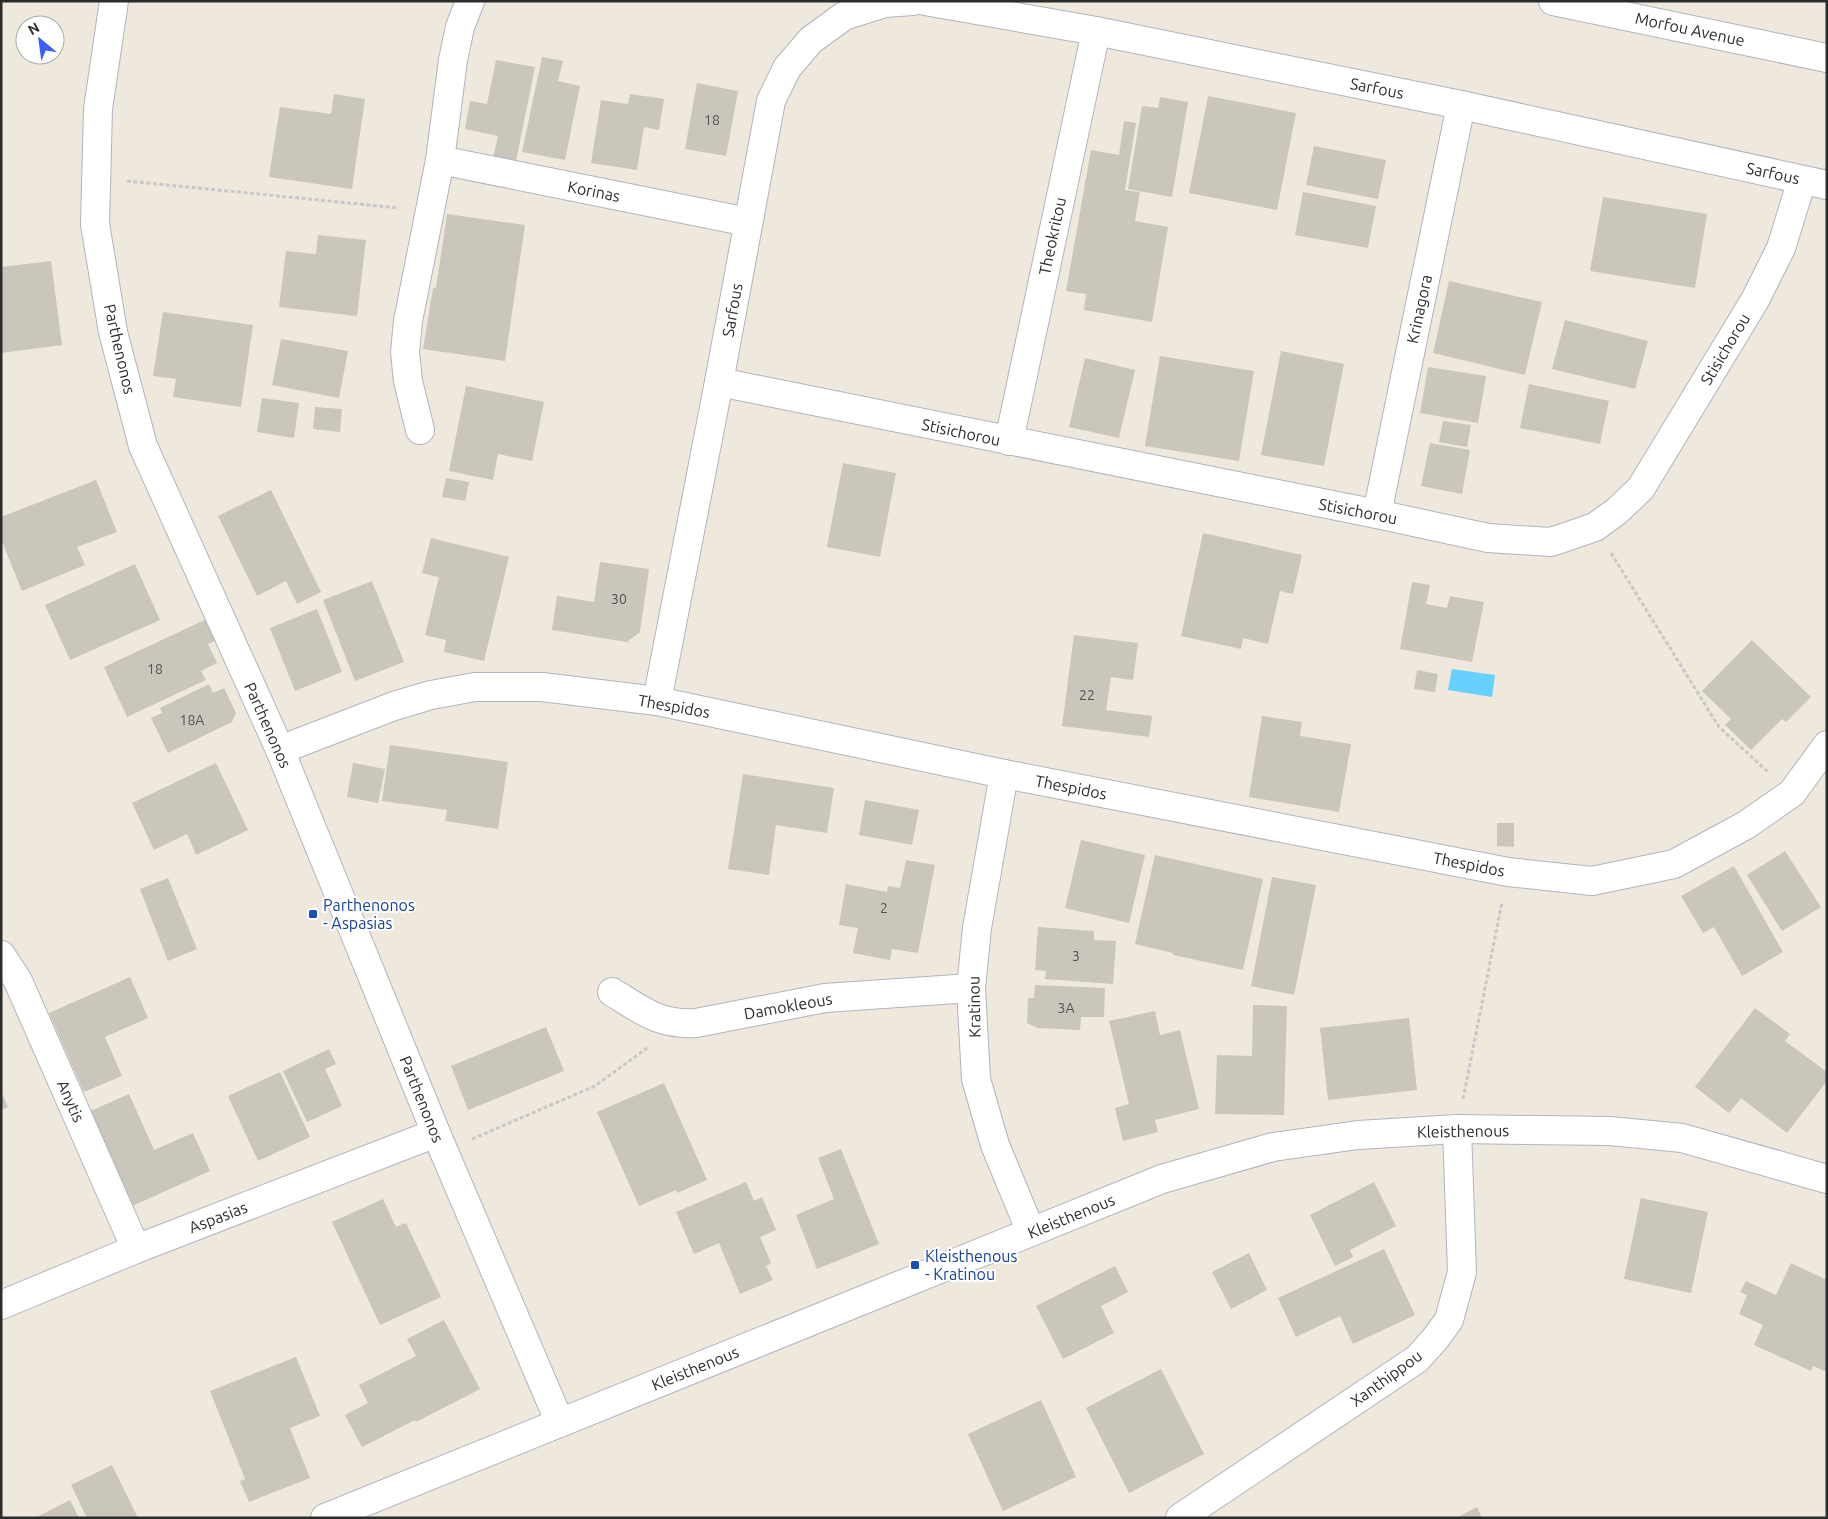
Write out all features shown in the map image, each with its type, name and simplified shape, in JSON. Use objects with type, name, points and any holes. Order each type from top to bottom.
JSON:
[{"type":"street","name":"Parthenonos","points":[[114,1],[98,109],[95,224],[113,332],[143,446],[280,750],[440,1142],[560,1423]]},
{"type":"street","points":[[420,430],[408,381],[405,352],[408,321],[440,160],[453,60],[460,27],[470,1]]},
{"type":"street","name":"Sarfous","points":[[657,701],[771,101],[787,68],[811,40],[844,16],[885,3],[912,1]]},
{"type":"street","name":"Sarfous","points":[[925,1],[1096,31],[1461,105],[1814,182]]},
{"type":"street","name":"Morfou Avenue","points":[[1553,1],[1827,58]]},
{"type":"street","name":"Theokritou","points":[[1009,441],[1096,31]]},
{"type":"street","name":"Krinagora","points":[[1377,514],[1461,105]]},
{"type":"street","name":"Korinas","points":[[440,160],[748,222]]},
{"type":"street","name":"Stisichorou","points":[[719,382],[1488,538],[1551,542],[1595,527],[1617,511],[1641,488],[1755,300],[1814,182]]},
{"type":"street","name":"Thespidos","points":[[280,750],[394,706],[431,695],[476,687],[542,686],[657,701],[1004,774],[1508,872],[1592,881],[1674,864],[1746,826],[1792,793],[1827,745]]},
{"type":"street","name":"Kratinou","points":[[1004,774],[977,928],[971,988],[976,1079],[995,1144],[1031,1232]]},
{"type":"street","name":"Anytis","points":[[1,956],[18,981],[136,1249]]},
{"type":"street","name":"Damokleous","points":[[612,992],[656,1019],[678,1024],[696,1023],[825,998],[971,988]]},
{"type":"street","name":"Kleisthenous","points":[[325,1518],[1162,1179],[1273,1147],[1358,1135],[1457,1129],[1610,1131],[1682,1138],[1827,1179]]},
{"type":"street","name":"Xanthippou","points":[[1180,1518],[1417,1359],[1440,1333],[1449,1320],[1462,1272],[1457,1129]]},
{"type":"street","name":"Aspasias","points":[[1,1305],[136,1249],[440,1142]]},
{"type":"path","points":[[96,178],[430,211]]},
{"type":"path","points":[[1595,527],[1718,727],[1792,793]]},
{"type":"path","points":[[1457,1129],[1508,872]]},
{"type":"path","points":[[440,1142],[595,1086],[678,1024]]},
{"type":"water","points":[[1452,669],[1495,675],[1492,697],[1448,690]]},
{"type":"building","points":[[542,57],[563,61],[558,81],[580,86],[565,160],[522,152]]},
{"type":"building","points":[[496,60],[535,67],[516,161],[493,157],[498,136],[465,129],[470,101],[487,104]]},
{"type":"building","points":[[697,83],[738,91],[726,156],[685,149]]},
{"type":"building","points":[[334,94],[365,99],[352,189],[269,177],[280,107],[331,114]]},
{"type":"building","points":[[630,94],[664,99],[659,130],[644,127],[637,170],[591,163],[601,100],[628,104]]},
{"type":"building","points":[[1208,96],[1296,113],[1277,210],[1189,193]]},
{"type":"building","points":[[1160,97],[1188,102],[1172,197],[1128,189],[1142,106],[1158,108]]},
{"type":"building","points":[[1124,121],[1136,123],[1125,190],[1140,192],[1135,221],[1168,227],[1152,322],[1084,310],[1086,294],[1066,291],[1091,150],[1119,155]]},
{"type":"building","points":[[1314,146],[1386,160],[1378,199],[1306,185]]},
{"type":"building","points":[[1303,192],[1376,206],[1368,248],[1295,235]]},
{"type":"building","points":[[1603,197],[1707,214],[1695,288],[1590,271]]},
{"type":"building","points":[[447,214],[525,225],[505,361],[423,349],[433,288],[436,288]]},
{"type":"building","points":[[318,235],[366,240],[357,316],[279,307],[286,251],[316,254]]},
{"type":"building","points":[[51,261],[62,345],[1,353],[1,267]]},
{"type":"building","points":[[1449,281],[1542,302],[1525,375],[1433,353]]},
{"type":"building","points":[[163,312],[253,325],[241,407],[173,397],[176,379],[153,376]]},
{"type":"building","points":[[1565,320],[1648,341],[1635,389],[1552,369]]},
{"type":"building","points":[[281,339],[348,351],[339,398],[272,385]]},
{"type":"building","points":[[1281,351],[1344,364],[1324,466],[1261,455]]},
{"type":"building","points":[[1160,356],[1254,371],[1239,461],[1145,446]]},
{"type":"building","points":[[1085,358],[1135,370],[1119,438],[1069,427]]},
{"type":"building","points":[[1428,367],[1486,376],[1478,423],[1420,413]]},
{"type":"building","points":[[1529,384],[1609,401],[1600,444],[1520,428]]},
{"type":"building","points":[[466,386],[544,402],[532,461],[498,454],[493,480],[449,471]]},
{"type":"building","points":[[262,398],[299,403],[294,438],[257,432]]},
{"type":"building","points":[[315,407],[342,409],[340,432],[313,429]]},
{"type":"building","points":[[1443,421],[1471,425],[1467,447],[1439,442]]},
{"type":"building","points":[[1430,443],[1470,450],[1462,494],[1421,486]]},
{"type":"building","points":[[843,463],[896,473],[880,557],[827,547]]},
{"type":"building","points":[[446,478],[469,482],[465,501],[442,497]]},
{"type":"building","points":[[96,480],[117,532],[77,547],[85,565],[22,591],[1,539],[1,517]]},
{"type":"building","points":[[271,490],[321,592],[297,604],[286,581],[257,596],[218,516]]},
{"type":"building","points":[[1203,533],[1302,555],[1293,594],[1280,591],[1268,644],[1243,638],[1241,649],[1181,636]]},
{"type":"building","points":[[431,538],[509,557],[484,661],[444,652],[446,640],[425,635],[439,577],[422,573]]},
{"type":"building","points":[[600,562],[649,569],[640,632],[627,642],[552,630],[557,596],[594,602]]},
{"type":"building","points":[[135,564],[160,620],[70,660],[45,605]]},
{"type":"building","points":[[372,581],[404,662],[355,681],[323,600]]},
{"type":"building","points":[[1412,582],[1430,585],[1426,604],[1447,608],[1450,596],[1484,602],[1472,662],[1400,649]]},
{"type":"building","points":[[317,609],[342,672],[295,691],[270,628]]},
{"type":"building","points":[[211,617],[221,638],[208,644],[217,663],[201,671],[206,680],[127,717],[104,667]]},
{"type":"building","points":[[1074,635],[1138,643],[1133,680],[1111,677],[1106,710],[1152,716],[1149,737],[1062,726]]},
{"type":"building","points":[[1752,640],[1811,697],[1786,722],[1782,719],[1751,750],[1725,725],[1731,719],[1702,691]]},
{"type":"building","points":[[1417,670],[1438,674],[1435,692],[1414,689]]},
{"type":"building","points":[[209,684],[213,693],[224,688],[236,713],[232,722],[168,753],[151,718],[162,713],[160,708]]},
{"type":"building","points":[[1262,716],[1302,722],[1300,736],[1351,744],[1339,812],[1249,797]]},
{"type":"building","points":[[390,745],[508,762],[498,829],[445,821],[447,810],[382,801]]},
{"type":"building","points":[[216,763],[248,830],[196,855],[187,834],[154,850],[132,803]]},
{"type":"building","points":[[353,763],[385,769],[378,803],[347,797]]},
{"type":"building","points":[[743,774],[834,788],[827,833],[776,825],[769,875],[728,869]]},
{"type":"building","points":[[865,800],[919,810],[912,845],[859,835]]},
{"type":"building","points":[[1497,823],[1514,823],[1514,847],[1497,846]]},
{"type":"building","points":[[1081,840],[1145,855],[1129,923],[1065,908]]},
{"type":"building","points":[[1785,851],[1821,907],[1782,931],[1747,875]]},
{"type":"building","points":[[1155,855],[1263,879],[1243,970],[1173,955],[1173,953],[1135,944]]},
{"type":"building","points":[[906,860],[935,865],[918,953],[892,949],[890,960],[853,953],[858,928],[839,925],[846,884],[887,892],[888,886],[900,888]]},
{"type":"building","points":[[1734,866],[1783,952],[1742,976],[1714,927],[1703,933],[1681,896]]},
{"type":"building","points":[[1272,877],[1316,885],[1294,995],[1251,986]]},
{"type":"building","points":[[168,878],[197,949],[168,961],[140,889]]},
{"type":"building","points":[[1038,927],[1094,931],[1094,940],[1116,941],[1113,984],[1045,979],[1046,971],[1035,970]]},
{"type":"building","points":[[130,977],[148,1018],[105,1037],[122,1076],[84,1092],[49,1013]]},
{"type":"building","points":[[1035,985],[1105,988],[1104,1017],[1081,1017],[1080,1030],[1038,1028],[1027,1023],[1028,998],[1034,998]]},
{"type":"building","points":[[1253,1005],[1287,1006],[1284,1115],[1215,1114],[1217,1055],[1252,1056]]},
{"type":"building","points":[[1755,1008],[1790,1034],[1785,1041],[1827,1072],[1827,1081],[1787,1133],[1741,1098],[1729,1113],[1695,1087]]},
{"type":"building","points":[[1155,1011],[1160,1035],[1180,1030],[1199,1109],[1155,1120],[1158,1132],[1123,1141],[1115,1108],[1129,1104],[1109,1021]]},
{"type":"building","points":[[1409,1018],[1417,1090],[1328,1100],[1320,1028]]},
{"type":"building","points":[[546,1027],[564,1071],[468,1110],[451,1066]]},
{"type":"building","points":[[329,1049],[336,1064],[325,1069],[342,1106],[307,1122],[283,1071]]},
{"type":"building","points":[[280,1072],[310,1137],[258,1161],[228,1096]]},
{"type":"building","points":[[664,1083],[707,1180],[677,1193],[676,1190],[639,1206],[597,1112]]},
{"type":"building","points":[[1,1091],[8,1107],[1,1110]]},
{"type":"building","points":[[129,1094],[154,1150],[193,1133],[210,1171],[130,1207],[88,1112]]},
{"type":"building","points":[[841,1149],[879,1244],[817,1269],[796,1215],[834,1199],[818,1158]]},
{"type":"building","points":[[746,1182],[754,1201],[762,1197],[776,1230],[760,1237],[771,1263],[766,1266],[773,1280],[740,1294],[719,1243],[694,1254],[676,1212]]},
{"type":"building","points":[[1374,1182],[1396,1226],[1350,1250],[1353,1257],[1335,1266],[1310,1215]]},
{"type":"building","points":[[1641,1198],[1708,1212],[1691,1293],[1624,1279]]},
{"type":"building","points":[[383,1199],[396,1227],[406,1223],[441,1297],[380,1325],[332,1222]]},
{"type":"building","points":[[1384,1249],[1415,1315],[1353,1344],[1340,1316],[1296,1337],[1278,1298]]},
{"type":"building","points":[[1249,1253],[1267,1290],[1231,1309],[1212,1272]]},
{"type":"building","points":[[1791,1263],[1827,1280],[1827,1372],[1813,1366],[1811,1371],[1754,1345],[1763,1325],[1739,1314],[1747,1295],[1740,1292],[1746,1281],[1776,1295]]},
{"type":"building","points":[[1115,1266],[1128,1292],[1101,1306],[1114,1333],[1063,1359],[1036,1306]]},
{"type":"building","points":[[444,1320],[480,1389],[362,1447],[345,1415],[368,1403],[359,1385],[416,1356],[407,1339]]},
{"type":"building","points":[[296,1357],[320,1416],[290,1428],[310,1478],[249,1502],[240,1481],[245,1479],[210,1391]]},
{"type":"building","points":[[1161,1369],[1204,1454],[1129,1493],[1086,1408]]},
{"type":"building","points":[[1041,1400],[1076,1477],[1003,1511],[968,1434]]},
{"type":"building","points":[[112,1465],[138,1518],[87,1518],[71,1485]]},
{"type":"building","points":[[70,1500],[79,1518],[35,1518]]},
{"type":"building","points":[[1477,1507],[1482,1518],[1456,1518]]},
{"type":"place","name":"Parthenonos - Aspasias","points":[[313,914]]},
{"type":"place","name":"Kleisthenous - Kratinou","points":[[915,1265]]}]
